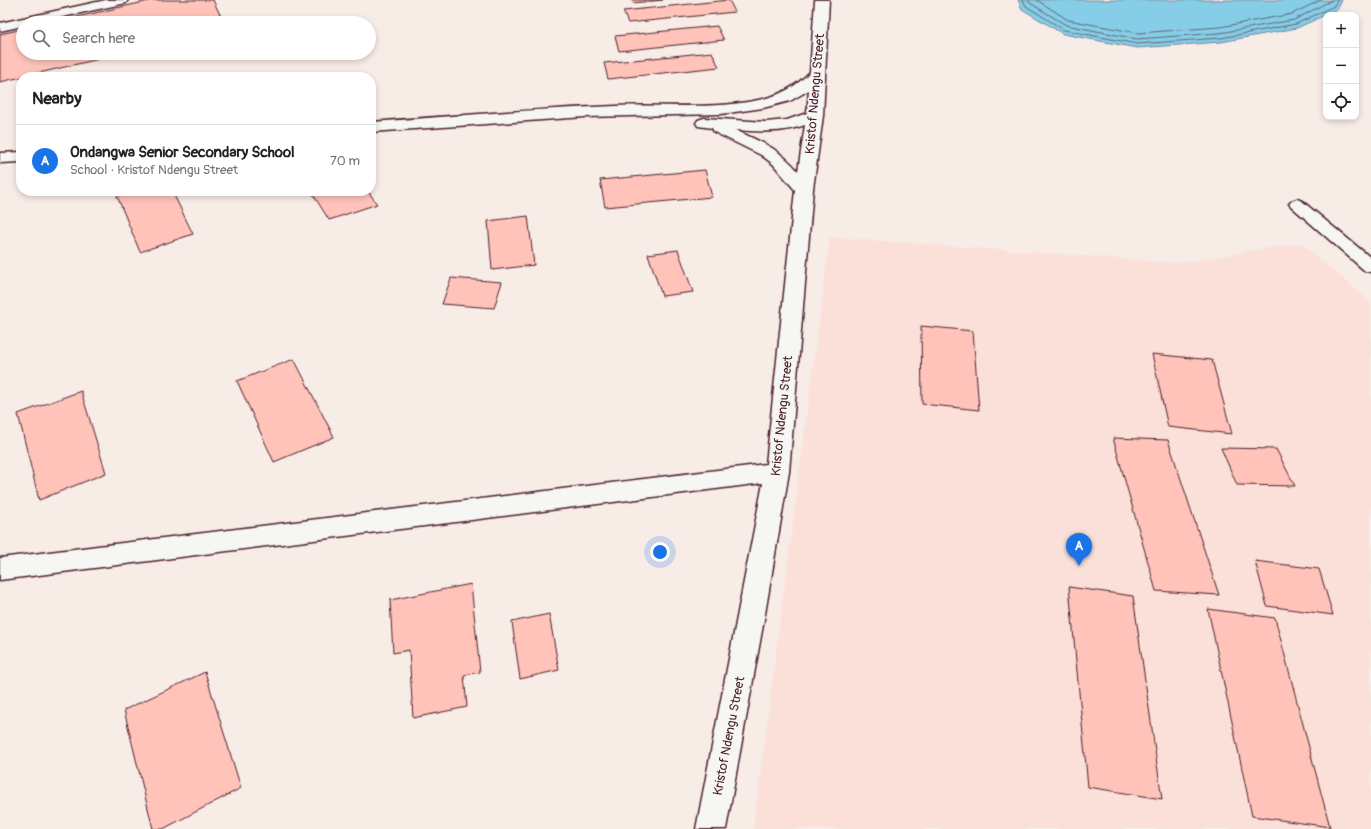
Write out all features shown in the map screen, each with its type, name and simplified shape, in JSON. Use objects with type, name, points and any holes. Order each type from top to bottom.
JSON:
[{"type":"street","name":"Kristof Ndengu Street","points":[[711,829],[751,622],[777,472],[804,189],[815,116],[822,0]]},
{"type":"street","points":[[376,127],[617,111],[724,110],[744,108],[786,98],[803,88],[818,73]]},
{"type":"street","points":[[617,111],[706,123],[766,127],[788,125],[815,116]]},
{"type":"street","points":[[706,123],[767,151],[779,160],[804,189]]},
{"type":"street","points":[[0,158],[16,157]]},
{"type":"street","points":[[0,569],[777,472]]},
{"type":"lane","points":[[50,16],[122,0]]},
{"type":"lane","points":[[0,27],[16,23]]},
{"type":"lane","points":[[1298,204],[1371,267]]},
{"type":"shaded area","points":[[830,237],[1177,263],[1301,243],[1371,303],[1371,829],[753,829]]},
{"type":"water","points":[[1018,0],[1342,0],[1338,9],[1332,12],[1323,12],[1323,16],[1297,28],[1221,42],[1137,48],[1063,34],[1022,9]]},
{"type":"building","points":[[153,0],[213,0],[221,16],[81,16]]},
{"type":"building","points":[[632,0],[663,0],[633,3]]},
{"type":"building","points":[[729,0],[735,12],[628,23],[623,11]]},
{"type":"building","points":[[717,26],[724,40],[619,51],[615,36]]},
{"type":"building","points":[[16,31],[16,60],[95,60],[43,72],[16,72],[16,78],[0,82],[0,34]]},
{"type":"building","points":[[712,52],[719,67],[608,79],[604,63]]},
{"type":"building","points":[[705,170],[712,197],[605,207],[600,180]]},
{"type":"building","points":[[117,196],[174,196],[193,234],[140,252]]},
{"type":"building","points":[[314,196],[371,196],[377,204],[329,220]]},
{"type":"building","points":[[528,216],[534,265],[492,270],[488,221]]},
{"type":"building","points":[[678,250],[693,292],[662,296],[648,254]]},
{"type":"building","points":[[451,278],[502,282],[494,308],[442,304]]},
{"type":"building","points":[[921,326],[973,331],[979,410],[922,404]]},
{"type":"building","points":[[1152,354],[1212,360],[1232,434],[1168,427]]},
{"type":"building","points":[[294,359],[334,437],[274,462],[237,381]]},
{"type":"building","points":[[81,391],[106,473],[39,500],[18,414]]},
{"type":"building","points":[[1113,438],[1168,440],[1219,595],[1156,591]]},
{"type":"building","points":[[1221,448],[1276,449],[1295,486],[1237,485]]},
{"type":"building","points":[[1255,561],[1319,569],[1333,615],[1267,606]]},
{"type":"building","points":[[471,584],[480,672],[464,675],[467,707],[413,718],[409,650],[393,653],[390,600]]},
{"type":"building","points":[[1069,587],[1133,596],[1162,799],[1088,787]]},
{"type":"building","points":[[1208,609],[1275,618],[1330,827],[1252,816]]},
{"type":"building","points":[[549,614],[559,670],[520,679],[512,622]]},
{"type":"building","points":[[205,672],[241,788],[163,829],[153,829],[124,710]]},
{"type":"place","name":"Ondangwa Senior Secondary School","points":[[1079,566]]}]
